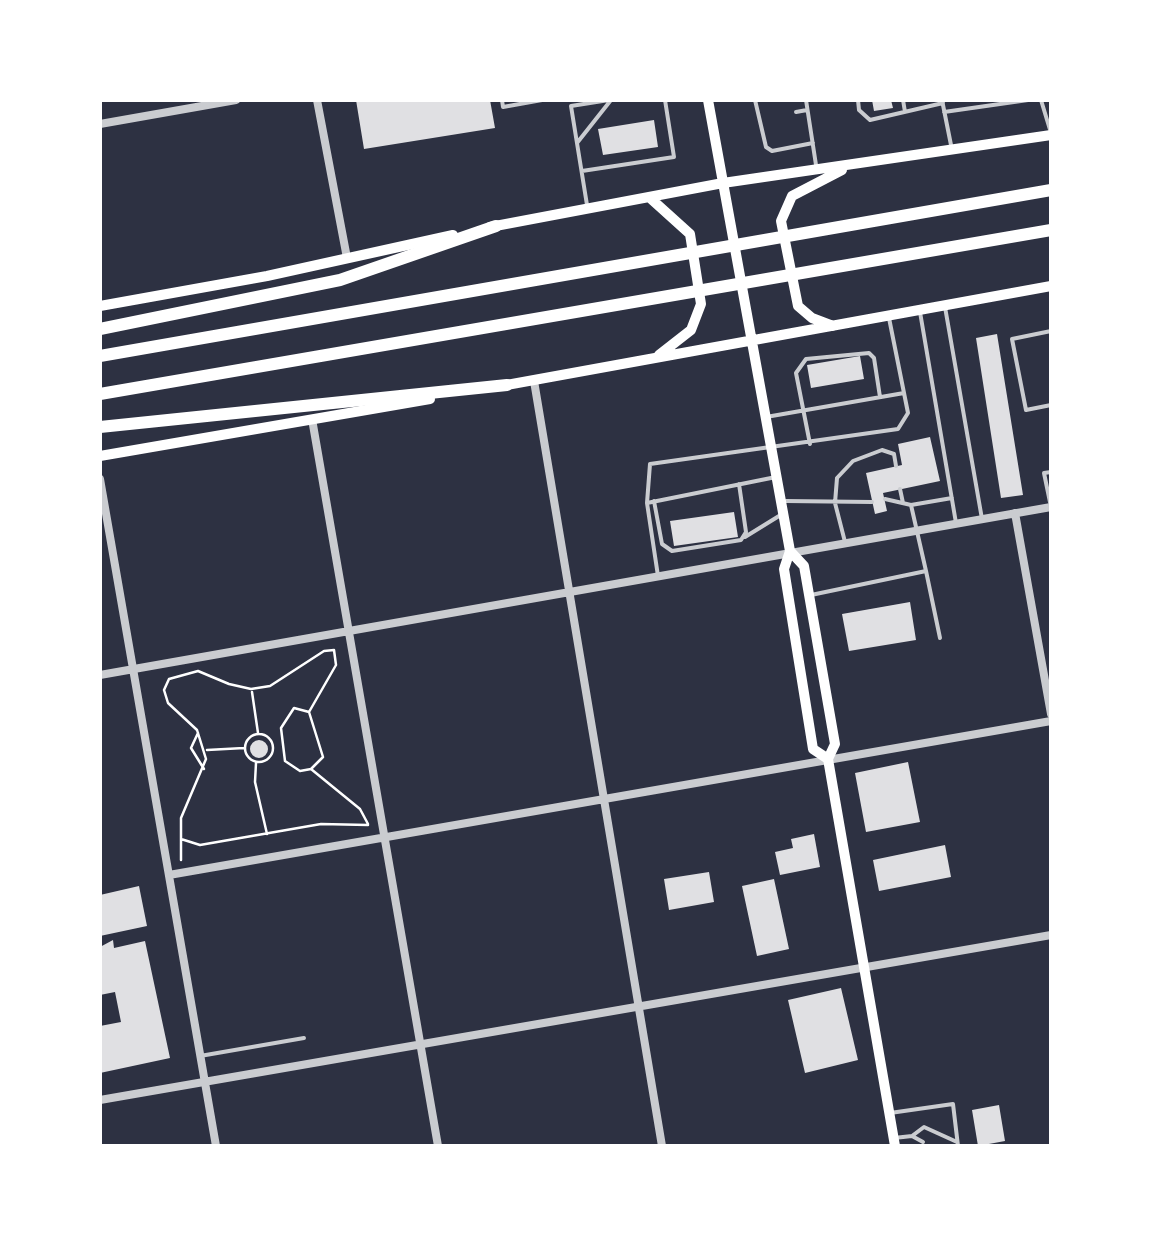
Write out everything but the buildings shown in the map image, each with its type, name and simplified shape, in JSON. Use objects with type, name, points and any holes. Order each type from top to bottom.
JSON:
[{"type":"highway","points":[[100,356],[1051,190]]},
{"type":"highway","points":[[100,329],[340,280],[496,226]]},
{"type":"highway","points":[[100,394],[1051,230]]},
{"type":"highway","points":[[100,427],[507,386]]},
{"type":"main road","points":[[708,100],[790,551],[784,569],[813,749],[828,759]]},
{"type":"main road","points":[[100,306],[723,183],[1051,134]]},
{"type":"main road","points":[[837,328],[812,318],[798,306],[781,221],[792,196],[852,165]]},
{"type":"main road","points":[[649,197],[690,234],[701,304],[691,330],[654,358]]},
{"type":"main road","points":[[100,456],[750,344],[1051,286]]},
{"type":"main road","points":[[790,551],[804,566],[835,744],[828,759],[894,1142]]},
{"type":"street","points":[[100,124],[236,100]]},
{"type":"street","points":[[317,100],[347,258]]},
{"type":"street","points":[[534,381],[601,800],[662,1146]]},
{"type":"street","points":[[312,419],[438,1146]]},
{"type":"street","points":[[100,479],[216,1146]]},
{"type":"street","points":[[100,676],[1051,507]]},
{"type":"street","points":[[169,875],[1051,717],[1016,513]]},
{"type":"street","points":[[100,1100],[1051,935]]},
{"type":"lane","points":[[502,100],[503,107],[542,100]]},
{"type":"lane","points":[[588,208],[570,106],[610,100]]},
{"type":"lane","points":[[577,143],[610,100]]},
{"type":"lane","points":[[582,171],[674,158],[665,100]]},
{"type":"lane","points":[[755,100],[762,134],[772,151],[813,143]]},
{"type":"lane","points":[[806,100],[817,170]]},
{"type":"lane","points":[[858,100],[860,110],[870,120],[942,102],[952,150]]},
{"type":"lane","points":[[903,100],[905,112]]},
{"type":"lane","points":[[944,112],[1028,100]]},
{"type":"lane","points":[[1041,100],[1051,134]]},
{"type":"lane","points":[[796,112],[808,110]]},
{"type":"lane","points":[[758,117],[770,116]]},
{"type":"lane","points":[[801,127],[810,126]]},
{"type":"lane","points":[[762,134],[773,132]]},
{"type":"lane","points":[[945,307],[982,519]]},
{"type":"lane","points":[[920,312],[956,523]]},
{"type":"lane","points":[[658,576],[650,464],[751,447],[771,450],[898,430],[908,412],[889,318]]},
{"type":"lane","points":[[1051,330],[1012,338],[1026,410],[1051,405]]},
{"type":"lane","points":[[810,444],[796,374],[806,358],[869,353],[880,397]]},
{"type":"lane","points":[[764,417],[904,393]]},
{"type":"lane","points":[[846,542],[836,503],[838,478],[852,461],[889,451],[894,454],[896,466]]},
{"type":"lane","points":[[1051,472],[1044,473],[1051,507]]},
{"type":"lane","points":[[651,502],[776,477]]},
{"type":"lane","points":[[740,484],[745,538]]},
{"type":"lane","points":[[900,489],[903,503]]},
{"type":"lane","points":[[885,499],[911,505],[952,498]]},
{"type":"lane","points":[[781,501],[872,502]]},
{"type":"lane","points":[[651,502],[662,544],[672,551],[745,538],[784,514]]},
{"type":"lane","points":[[911,505],[940,638]]},
{"type":"lane","points":[[809,595],[926,572]]},
{"type":"lane","points":[[200,1056],[304,1038]]},
{"type":"lane","points":[[889,1113],[953,1104],[958,1144]]},
{"type":"lane","points":[[894,1142],[924,1128],[958,1144]]},
{"type":"lane","points":[[912,1136],[923,1142]]},
{"type":"path","points":[[334,650],[338,642]]},
{"type":"path","points":[[167,681],[180,673],[198,671],[251,689],[280,682],[324,651],[334,650]]},
{"type":"path","points":[[309,712],[339,658],[334,650]]},
{"type":"path","points":[[157,672],[167,681],[168,703],[198,732],[206,750],[205,770],[180,818],[181,862]]},
{"type":"path","points":[[251,689],[259,735]]},
{"type":"path","points":[[298,708],[309,712],[324,750],[311,769],[300,772],[288,766],[284,749],[281,728],[287,712],[298,708]]},
{"type":"path","points":[[198,732],[190,748],[205,770]]},
{"type":"path","points":[[246,748],[249,739],[259,735],[270,739],[273,748],[268,759],[256,762]]},
{"type":"path","points":[[206,750],[246,748]]},
{"type":"path","points":[[246,748],[256,762],[256,782],[267,834]]},
{"type":"path","points":[[273,748],[284,749]]},
{"type":"path","points":[[180,839],[200,845],[321,824],[368,828],[360,808],[311,769]]}]
